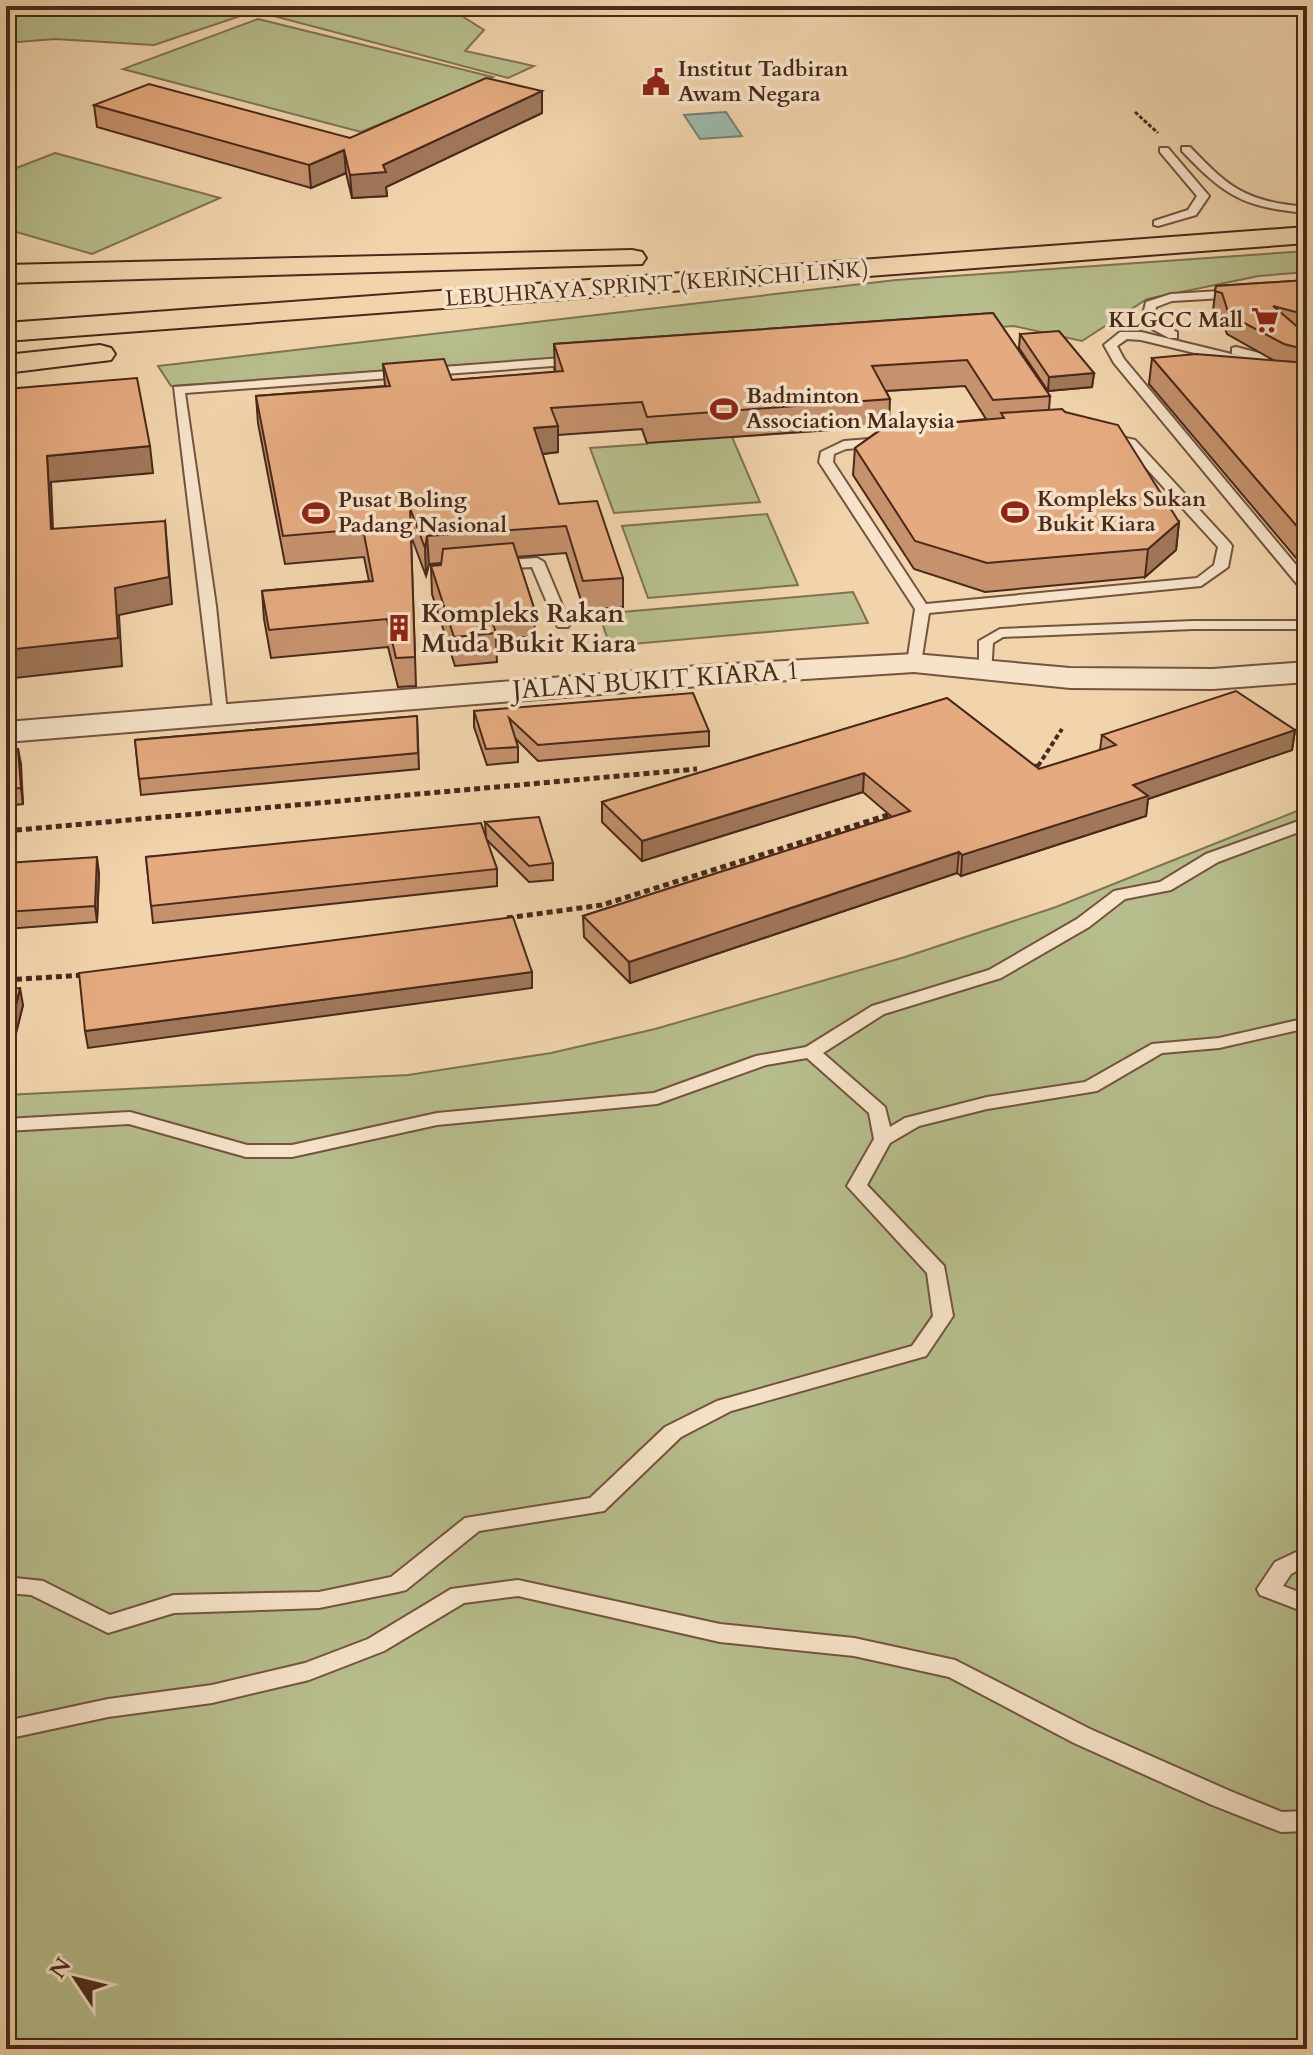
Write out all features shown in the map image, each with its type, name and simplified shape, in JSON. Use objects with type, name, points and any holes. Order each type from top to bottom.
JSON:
[{"type":"highway","name":"LEBUHRAYA SPRINT (KERINCHI LINK)","points":[[6,308],[1307,211]]},
{"type":"highway","name":"LEBUHRAYA SPRINT (KERINCHI LINK)","points":[[6,332],[1307,235]]},
{"type":"highway","points":[[9,273],[706,256]]},
{"type":"highway","points":[[6,349],[471,310],[700,287],[764,276]]},
{"type":"highway","points":[[6,364],[390,323],[471,310]]},
{"type":"street","name":"JALAN BUKIT KIARA 1","points":[[6,732],[712,675],[914,663],[1070,678],[1200,679],[1307,672]]},
{"type":"lane","points":[[1158,223],[1192,214],[1201,206],[1203,196],[1164,145]]},
{"type":"lane","points":[[1186,149],[1219,186],[1235,197],[1253,203],[1307,211]]},
{"type":"lane","points":[[1247,293],[1171,298],[1150,305],[1147,323],[1161,332],[1307,369]]},
{"type":"lane","points":[[1307,378],[1141,336],[1124,335],[1110,345],[1118,360],[1307,587]]},
{"type":"lane","points":[[219,713],[209,606],[178,390],[589,360]]},
{"type":"lane","points":[[1053,415],[1062,428]]},
{"type":"lane","points":[[914,663],[922,609],[826,462],[828,452],[844,445],[1062,428],[1130,443],[1225,546],[1221,567],[1201,582],[922,609]]},
{"type":"lane","points":[[478,567],[537,562],[563,624]]},
{"type":"lane","points":[[986,670],[986,641],[1000,633],[1193,625],[1307,625]]},
{"type":"lane","points":[[6,1125],[130,1118],[246,1151],[292,1151],[437,1119],[657,1098],[762,1060],[811,1052],[878,1010],[995,974],[1083,923],[1120,895],[1165,886],[1212,858],[1307,823]]},
{"type":"lane","points":[[6,1585],[35,1587],[108,1624],[174,1604],[319,1600],[398,1584],[473,1524],[596,1505],[673,1432],[724,1406],[919,1351],[943,1316],[937,1271],[857,1186],[883,1139],[912,1122],[987,1103],[1090,1087],[1158,1048],[1219,1043],[1307,1023]]},
{"type":"lane","points":[[811,1052],[878,1111],[883,1139]]},
{"type":"lane","points":[[1307,1555],[1283,1568],[1268,1589],[1307,1604]]},
{"type":"lane","points":[[6,1730],[108,1708],[212,1694],[309,1671],[376,1645],[459,1595],[518,1588],[720,1633],[854,1647],[955,1669],[1082,1736],[1221,1798],[1281,1822],[1307,1821]]},
{"type":"path","points":[[1135,112],[1164,145]]},
{"type":"path","points":[[1022,772],[1037,768],[1062,729]]},
{"type":"path","points":[[6,831],[697,769]]},
{"type":"path","points":[[493,920],[602,905],[902,810]]},
{"type":"path","points":[[6,980],[88,975]]},
{"type":"green space","points":[[6,6],[446,6],[484,30],[465,51],[534,66],[508,78],[255,11],[154,45],[55,39],[6,43]]},
{"type":"green space","points":[[258,19],[493,77],[361,132],[123,69]]},
{"type":"green space","points":[[55,153],[220,198],[92,254],[6,229],[6,172]]},
{"type":"green space","points":[[1307,251],[1307,272],[1259,276],[1147,299],[1082,341],[1014,326],[171,386],[158,366],[896,280]]},
{"type":"green space","name":"Badminton Association Malaysia","points":[[816,352],[936,372],[946,387],[872,392],[889,426],[732,437],[760,502],[614,513],[590,448],[647,444],[642,429],[575,433],[554,369]]},
{"type":"green space","points":[[767,514],[798,585],[648,598],[622,526]]},
{"type":"green space","points":[[853,592],[868,623],[610,646],[599,614]]},
{"type":"green space","points":[[1307,807],[1307,2049],[6,2049],[6,1095],[408,1075],[551,1053],[655,1029],[905,957],[1056,907]]},
{"type":"shaded area","points":[[726,112],[742,136],[700,139],[684,115]]},
{"type":"building","points":[[486,78],[542,91],[383,165],[386,172],[350,175],[344,150],[309,165],[94,105],[149,84],[350,138]]},
{"type":"building","points":[[1307,280],[1307,315],[1273,306],[1307,335],[1307,350],[1284,344],[1229,315],[1222,293],[1215,291],[1216,286]]},
{"type":"building","points":[[993,313],[1050,396],[993,400],[967,360],[872,366],[890,399],[647,417],[642,402],[551,408],[558,426],[534,428],[559,504],[597,501],[623,578],[583,581],[566,526],[427,536],[425,548],[410,508],[415,657],[396,658],[387,619],[269,630],[262,591],[373,581],[363,529],[283,536],[256,396],[390,386],[383,364],[444,359],[452,380],[563,371],[554,344]]},
{"type":"building","points":[[1059,331],[1094,373],[1049,377],[1020,334]]},
{"type":"building","points":[[1196,354],[1307,363],[1307,538],[1152,358]]},
{"type":"building","points":[[137,378],[150,446],[47,456],[51,529],[165,521],[169,577],[115,588],[118,638],[6,650],[6,389]]},
{"type":"building","name":"Kompleks Sukan Bukit Kiara","points":[[1062,409],[1118,425],[1179,522],[1148,549],[987,563],[915,541],[855,448],[892,422],[901,421],[904,427],[1004,418],[1001,413]]},
{"type":"building","points":[[513,543],[534,608],[489,612],[496,633],[454,637],[431,566],[441,565],[443,549]]},
{"type":"building","points":[[1236,691],[1295,730],[1133,785],[1148,796],[962,855],[959,852],[629,962],[583,916],[910,811],[864,773],[642,841],[602,802],[947,698],[1039,769],[1116,745],[1102,735]]},
{"type":"building","points":[[693,693],[709,731],[538,745],[509,718],[518,747],[486,749],[474,711]]},
{"type":"building","points":[[417,716],[418,753],[139,779],[135,740]]},
{"type":"building","points":[[18,749],[21,788],[6,789],[6,750]]},
{"type":"building","points":[[539,817],[553,863],[529,866],[485,822]]},
{"type":"building","points":[[481,823],[497,869],[151,906],[146,857]]},
{"type":"building","points":[[97,857],[95,906],[6,912],[6,863]]},
{"type":"building","points":[[513,917],[532,972],[85,1031],[79,973]]},
{"type":"building","points":[[20,988],[7,1044],[6,1044],[6,989]]},
{"type":"place","name":"Institut Tadbiran Awam Negara","points":[[656,82]]},
{"type":"place","name":"KLGCC Mall","points":[[1265,320]]},
{"type":"place","name":"Badminton Association Malaysia","points":[[724,409]]},
{"type":"place","name":"Kompleks Sukan Bukit Kiara","points":[[1015,512]]},
{"type":"place","name":"Pusat Boling Padang Nasional","points":[[316,513]]},
{"type":"place","name":"Kompleks Rakan Muda Bukit Kiara","points":[[399,628]]}]
